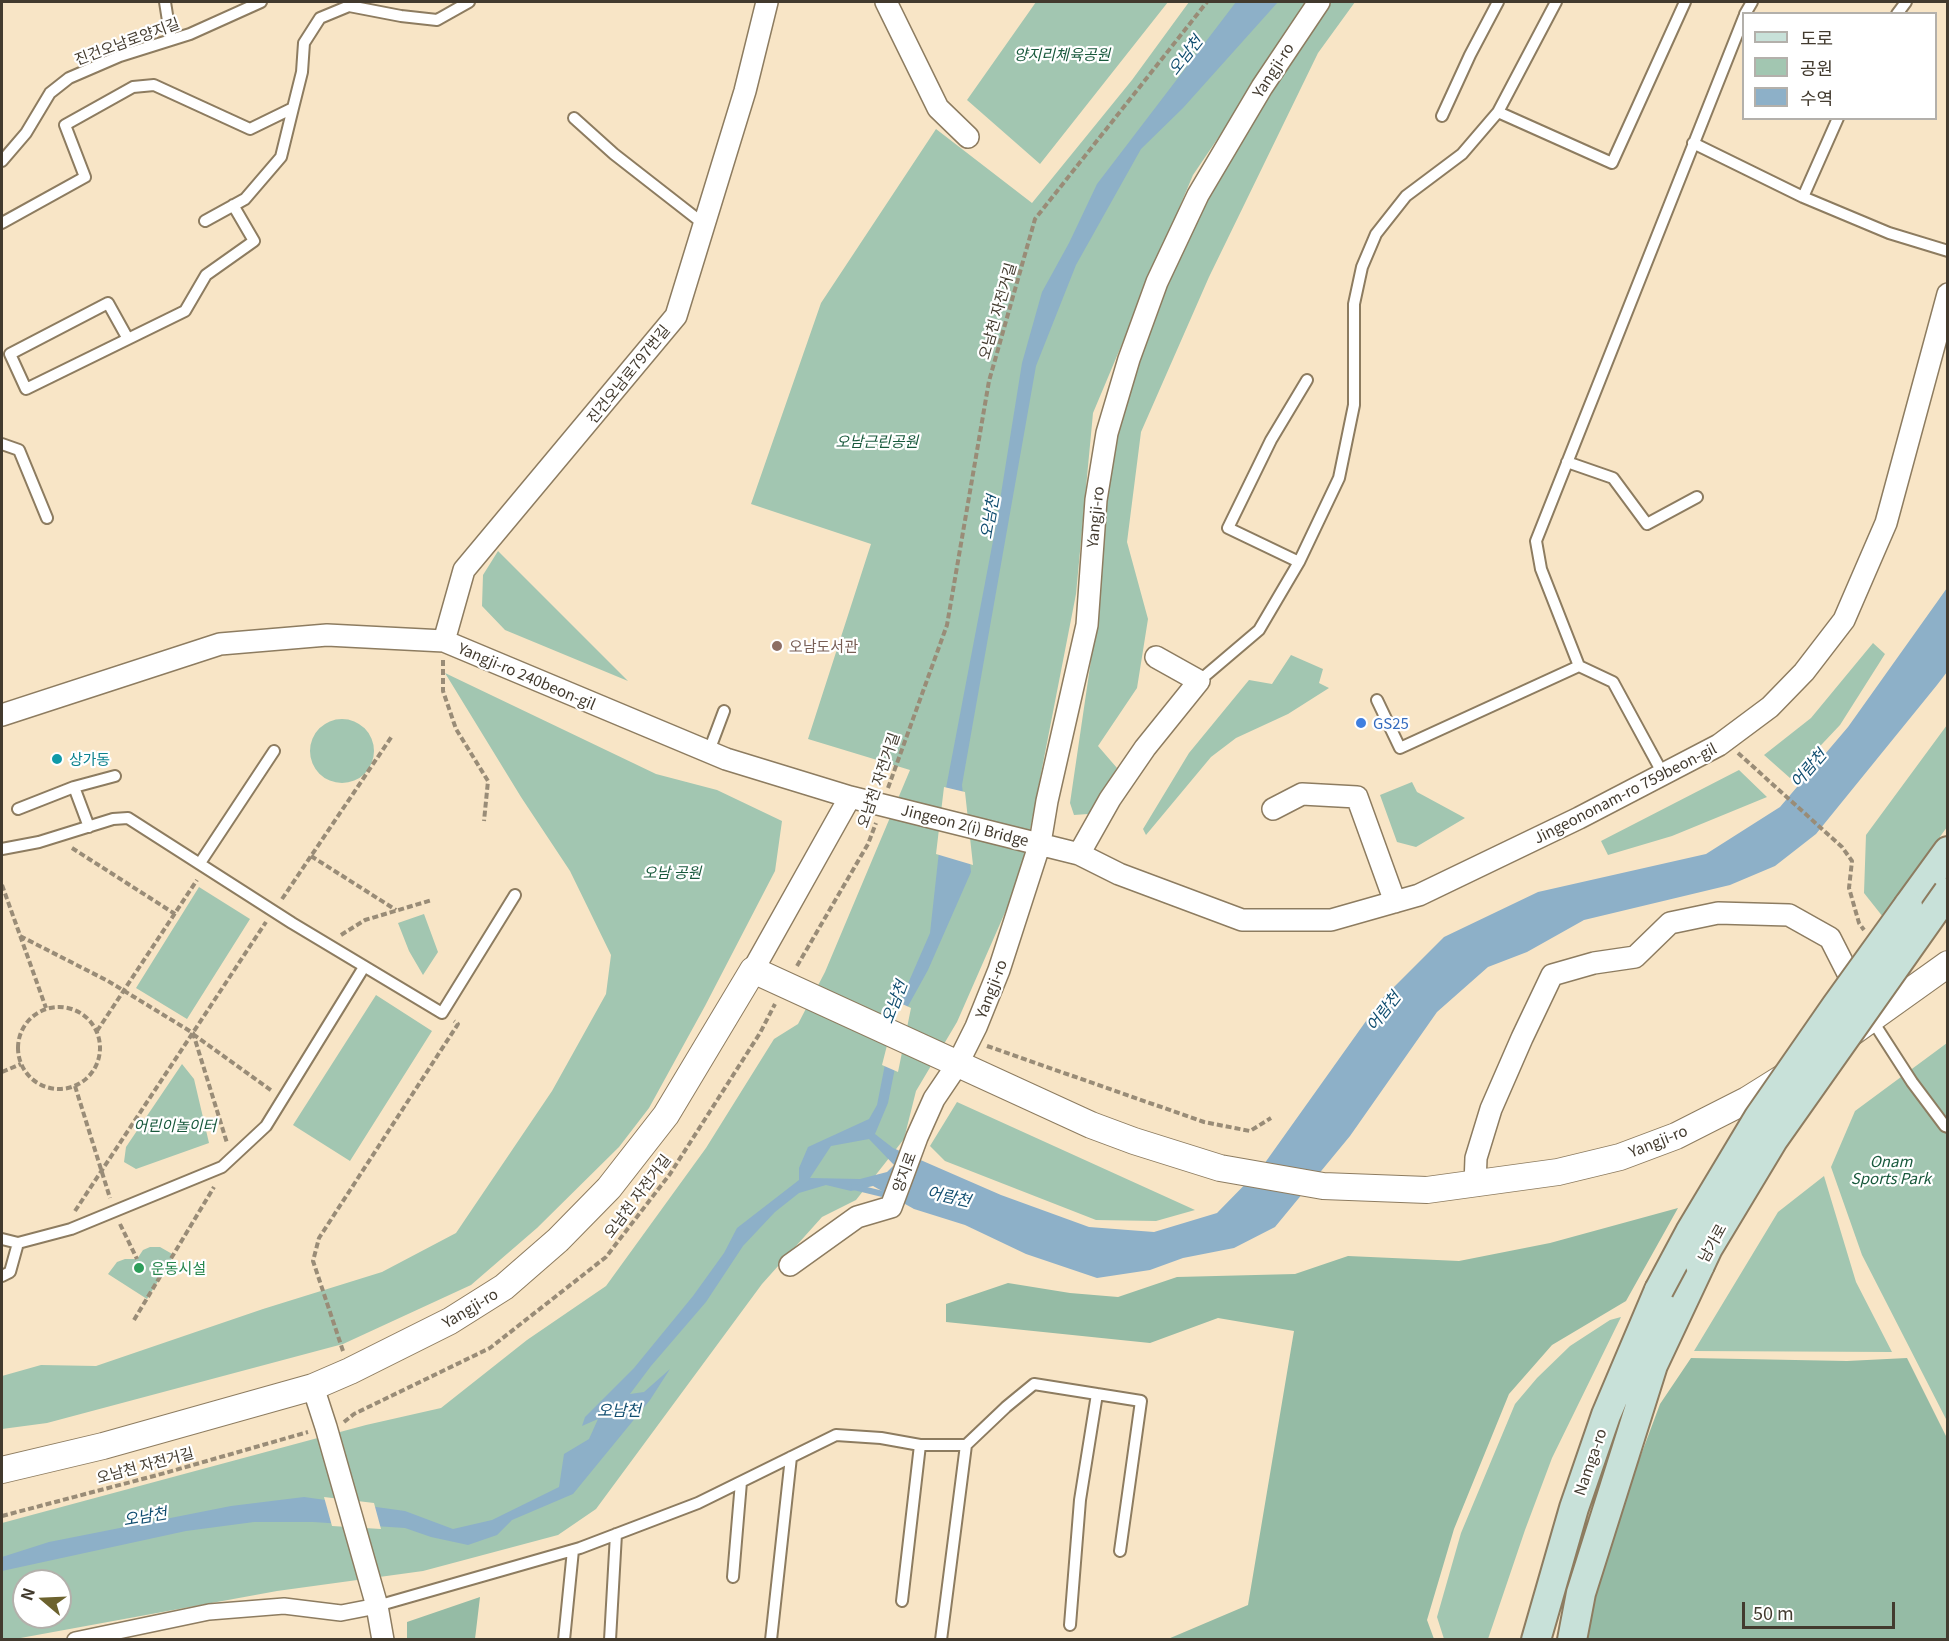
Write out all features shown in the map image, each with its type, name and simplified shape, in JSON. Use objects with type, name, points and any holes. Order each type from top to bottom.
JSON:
[{"type":"main road","name":"남가로","points":[[1659,1290],[1690,1232],[1759,1117],[1947,851]]},
{"type":"main road","name":"남가로","points":[[1572,1640],[1581,1593],[1653,1365],[1708,1248],[1773,1140],[1947,892]]},
{"type":"main road","name":"Namga-ro","points":[[1536,1640],[1574,1508],[1605,1415],[1659,1290]]},
{"type":"street","name":"진건오남로797번길","points":[[444,641],[464,570],[676,316],[745,91],[766,2]]},
{"type":"street","points":[[886,2],[938,108],[968,137]]},
{"type":"street","name":"Yangji-ro","points":[[917,1137],[934,1099],[957,1065],[969,1041],[999,970],[1040,843],[1047,801],[1087,626],[1096,500],[1107,432],[1156,282],[1198,195],[1262,87],[1319,2]]},
{"type":"street","name":"Jingeononam-ro 759beon-gil","points":[[1040,843],[1079,854],[1119,874],[1242,920],[1330,920],[1419,895],[1578,818],[1725,741],[1770,707],[1804,672],[1844,620],[1886,523],[1947,294]]},
{"type":"street","name":"Yangji-ro 240beon-gil","points":[[2,715],[220,644],[327,635],[444,641],[709,751],[850,797]]},
{"type":"street","points":[[1079,854],[1110,800],[1145,748],[1199,681],[1156,657]]},
{"type":"street","points":[[1273,809],[1302,794],[1357,797],[1395,902]]},
{"type":"street","points":[[886,806],[850,797],[753,970],[957,1065]]},
{"type":"street","name":"Jingeon 2(i) Bridge","points":[[886,806],[1040,843]]},
{"type":"street","points":[[1475,1185],[1476,1158],[1491,1109],[1552,975],[1593,963],[1635,957],[1670,923],[1718,913],[1789,915],[1830,938],[1872,1020]]},
{"type":"street","name":"Yangji-ro","points":[[957,1065],[1091,1125],[1220,1168],[1323,1186],[1427,1190],[1558,1172],[1620,1157],[1676,1136],[1747,1100],[1872,1020],[1947,964]]},
{"type":"street","name":"Yangji-ro","points":[[2,1470],[112,1443],[312,1387],[350,1371],[450,1321],[504,1287],[558,1240],[602,1196],[666,1115],[753,970]]},
{"type":"street","name":"양지로","points":[[790,1265],[857,1217],[891,1207],[917,1137]]},
{"type":"street","points":[[312,1387],[377,1606],[383,1640]]},
{"type":"street","points":[[75,1640],[209,1612],[284,1606],[341,1613],[377,1606]]},
{"type":"lane","points":[[165,2],[171,40]]},
{"type":"lane","name":"진건오남로양지길","points":[[2,161],[26,133],[50,93],[69,78],[120,56],[190,34],[261,2]]},
{"type":"lane","points":[[205,222],[245,199],[281,157],[302,72],[304,43],[320,18],[349,6],[436,20],[469,2]]},
{"type":"lane","points":[[1442,116],[1498,2]]},
{"type":"lane","points":[[1199,681],[1259,630],[1299,562],[1339,478],[1354,405],[1354,304],[1362,267],[1376,234],[1406,196],[1462,154],[1498,112],[1556,2]]},
{"type":"lane","points":[[1498,112],[1612,163],[1685,2]]},
{"type":"lane","points":[[1664,774],[1613,682],[1579,666],[1541,569],[1536,541],[1742,20]]},
{"type":"lane","points":[[2,223],[85,177],[65,125],[133,87],[154,85],[250,129],[293,108]]},
{"type":"lane","points":[[574,118],[614,154],[705,226]]},
{"type":"lane","points":[[1803,197],[1837,120]]},
{"type":"lane","points":[[1693,143],[1803,197],[1889,233],[1947,251]]},
{"type":"lane","points":[[128,339],[108,303],[9,354],[26,389],[128,339],[185,311],[206,275],[254,241],[233,205]]},
{"type":"lane","points":[[1299,562],[1228,528],[1271,441],[1307,380]]},
{"type":"lane","points":[[2,444],[19,450],[48,518]]},
{"type":"lane","points":[[1567,462],[1613,478],[1647,524],[1697,497]]},
{"type":"lane","points":[[1377,700],[1400,748],[1579,666]]},
{"type":"lane","points":[[709,751],[724,711]]},
{"type":"lane","points":[[203,865],[274,751]]},
{"type":"lane","points":[[18,808],[74,787],[115,776]]},
{"type":"lane","points":[[74,787],[89,827]]},
{"type":"lane","points":[[2,849],[55,837],[113,819],[128,818],[364,967],[442,1013],[515,894]]},
{"type":"lane","points":[[2,1239],[18,1243],[61,1232],[222,1167],[266,1126],[364,967]]},
{"type":"lane","points":[[1872,1020],[1912,1082],[1947,1127]]},
{"type":"lane","points":[[2,1276],[10,1272],[18,1243]]},
{"type":"lane","points":[[941,1640],[966,1445],[1034,1384],[1141,1401],[1119,1551]]},
{"type":"lane","points":[[1070,1625],[1080,1500],[1097,1394]]},
{"type":"lane","points":[[377,1606],[573,1550],[616,1534],[698,1503],[836,1435],[881,1438],[920,1445],[966,1445]]},
{"type":"lane","points":[[903,1601],[920,1445]]},
{"type":"lane","points":[[771,1640],[791,1457]]},
{"type":"lane","points":[[733,1578],[741,1482]]},
{"type":"lane","points":[[610,1640],[616,1534]]},
{"type":"lane","points":[[564,1640],[573,1550]]},
{"type":"path","name":"오남천 자전거길","points":[[346,1421],[354,1414],[490,1348],[606,1257],[670,1174],[760,1032],[793,988],[886,806],[947,625],[989,381],[1035,219],[1207,2]]},
{"type":"path","points":[[444,641],[443,691],[456,729],[488,781],[484,821]]},
{"type":"path","points":[[61,1232],[392,736]]},
{"type":"path","points":[[1725,741],[1842,847]]},
{"type":"path","points":[[55,837],[175,914]]},
{"type":"path","points":[[311,856],[397,910]]},
{"type":"path","points":[[97,1032],[175,914],[203,865]]},
{"type":"path","points":[[2,885],[46,1009]]},
{"type":"path","points":[[327,944],[365,920],[432,900]]},
{"type":"path","points":[[20,936],[124,991],[193,1033],[283,1098]]},
{"type":"path","points":[[60,1006],[74,1009],[87,1017],[100,1041],[98,1063],[86,1079],[63,1090],[50,1089],[38,1084],[21,1064],[18,1052],[19,1039],[24,1027],[33,1016],[46,1009],[60,1006]]},
{"type":"path","points":[[350,1371],[313,1261],[319,1238],[458,1024],[442,1013]]},
{"type":"path","points":[[134,1320],[232,1158],[193,1033]]},
{"type":"path","points":[[969,1041],[1204,1122],[1250,1131],[1271,1118]]},
{"type":"path","points":[[2,1072],[21,1064]]},
{"type":"path","points":[[75,1086],[114,1211],[136,1259]]},
{"type":"path","name":"오남천 자전거길","points":[[2,1516],[295,1436]]},
{"type":"green space","name":"양지리체육공원","points":[[1036,2],[1168,2],[1040,164],[967,100]]},
{"type":"green space","name":"오남근린공원","points":[[1189,2],[1310,2],[1193,175],[1093,413],[1076,594],[1021,876],[957,1022],[916,1091],[904,1139],[856,1200],[822,1217],[762,1284],[596,1509],[558,1535],[423,1571],[277,1591],[72,1629],[72,1569],[12,1569],[12,1629],[70,1629],[2,1640],[2,1523],[366,1425],[441,1408],[527,1340],[606,1286],[706,1148],[774,1039],[798,1024],[825,972],[910,770],[808,739],[871,544],[751,504],[821,303],[936,129],[1032,203],[1132,80]]},
{"type":"green space","points":[[1330,2],[1355,2],[1318,53],[1209,277],[1141,432],[1127,542],[1148,619],[1137,688],[1098,746],[1117,768],[1088,814],[1074,815],[1070,803],[1101,592],[1103,521],[1115,434],[1166,278],[1218,174]]},
{"type":"green space","points":[[498,551],[628,681],[505,630],[482,606],[483,575]]},
{"type":"green space","points":[[1873,643],[1885,654],[1840,725],[1790,778],[1764,755],[1811,718]]},
{"type":"green space","points":[[1291,655],[1323,669],[1319,683],[1329,688],[1288,714],[1236,738],[1211,757],[1146,835],[1143,829],[1189,753],[1249,680],[1272,684]]},
{"type":"green space","name":"오남 공원","points":[[445,673],[656,774],[717,790],[782,821],[775,871],[649,1108],[619,1147],[537,1228],[471,1285],[343,1344],[47,1423],[2,1429],[2,1376],[41,1365],[96,1366],[263,1309],[382,1272],[456,1233],[552,1091],[606,994],[611,955],[570,871],[521,797]]},
{"type":"green space","points":[[336,719],[348,719],[365,728],[372,739],[374,751],[372,763],[365,774],[348,783],[336,783],[324,778],[315,769],[310,757],[310,745],[315,733],[324,724]]},
{"type":"green space","points":[[1947,725],[1947,827],[1883,917],[1864,893],[1866,835]]},
{"type":"green space","points":[[1739,770],[1767,797],[1672,836],[1608,855],[1601,841]]},
{"type":"green space","points":[[1412,782],[1417,792],[1465,818],[1416,847],[1397,842],[1380,795]]},
{"type":"green space","points":[[199,887],[250,919],[187,1019],[136,988]]},
{"type":"green space","points":[[424,914],[438,952],[423,975],[409,951],[398,923]]},
{"type":"green space","points":[[376,995],[432,1031],[350,1161],[293,1125]]},
{"type":"green space","name":"Onam Sports Park","points":[[1947,1043],[1947,1421],[1862,1255],[1831,1167],[1855,1111]]},
{"type":"green space","name":"어린이놀이터","points":[[182,1064],[194,1079],[209,1143],[136,1169],[124,1162],[126,1147]]},
{"type":"green space","points":[[957,1102],[1195,1210],[1156,1221],[1096,1220],[945,1161],[930,1146]]},
{"type":"green space","points":[[1824,1176],[1856,1282],[1892,1352],[1694,1351],[1778,1212]]},
{"type":"green space","points":[[1678,1208],[1626,1301],[1552,1345],[1509,1394],[1454,1529],[1427,1620],[1434,1639],[1168,1639],[1248,1605],[1294,1331],[1218,1318],[1150,1343],[946,1322],[946,1304],[1008,1283],[1070,1293],[1118,1297],[1177,1277],[1295,1274],[1348,1256],[1459,1261],[1550,1243]]},
{"type":"green space","name":"운동시설","points":[[160,1247],[174,1255],[147,1299],[108,1274],[117,1262],[137,1259],[143,1250]]},
{"type":"green space","points":[[1621,1317],[1552,1458],[1488,1639],[1444,1639],[1437,1617],[1461,1533],[1515,1404],[1537,1378],[1570,1346],[1610,1320]]},
{"type":"green space","points":[[1691,1358],[1847,1361],[1907,1358],[1947,1438],[1947,1639],[1584,1640],[1606,1559],[1660,1404]]},
{"type":"green space","points":[[480,1597],[475,1639],[407,1639],[407,1622]]},
{"type":"water","name":"오남천","points":[[1236,2],[1278,2],[1183,108],[1141,149],[1076,265],[1036,366],[962,785],[971,872],[928,970],[907,1008],[888,1103],[875,1134],[893,1148],[1001,1195],[1089,1227],[1154,1232],[1217,1213],[1262,1167],[1381,1000],[1444,937],[1538,892],[1706,854],[1780,807],[1848,727],[1947,588],[1947,672],[1816,834],[1775,866],[1730,885],[1584,920],[1527,952],[1488,967],[1437,1012],[1350,1136],[1275,1227],[1234,1248],[1183,1258],[1150,1270],[1097,1278],[1026,1254],[965,1225],[914,1209],[873,1186],[851,1191],[826,1185],[799,1193],[775,1212],[743,1246],[706,1302],[630,1394],[644,1392],[670,1369],[650,1400],[573,1494],[512,1520],[497,1535],[468,1545],[431,1537],[405,1528],[313,1522],[254,1522],[186,1531],[2,1571],[2,1557],[49,1542],[231,1506],[304,1497],[405,1511],[453,1529],[492,1520],[559,1487],[564,1454],[589,1439],[598,1419],[582,1426],[585,1417],[634,1368],[693,1296],[724,1253],[737,1228],[799,1180],[799,1168],[808,1147],[869,1119],[877,1105],[889,1044],[903,995],[930,933],[946,788],[996,525],[1022,363],[1042,292],[1069,243],[1097,184]],"holes":[[[869,1139],[894,1165],[887,1172],[860,1179],[810,1178],[831,1146]]]},
{"type":"pier","points":[[944,787],[965,792],[973,865],[936,854]]},
{"type":"pier","points":[[898,1002],[911,1008],[898,1072],[882,1065]]},
{"type":"pier","points":[[324,1497],[374,1503],[381,1529],[332,1526]]},
{"type":"waterway","name":"어람천","points":[[854,1187],[891,1196]]},
{"type":"place","name":"오남도서관","points":[[777,646]]},
{"type":"place","name":"GS25","points":[[1361,723]]},
{"type":"place","name":"상가동","points":[[57,759]]},
{"type":"place","name":"운동시설","points":[[139,1268]]}]
